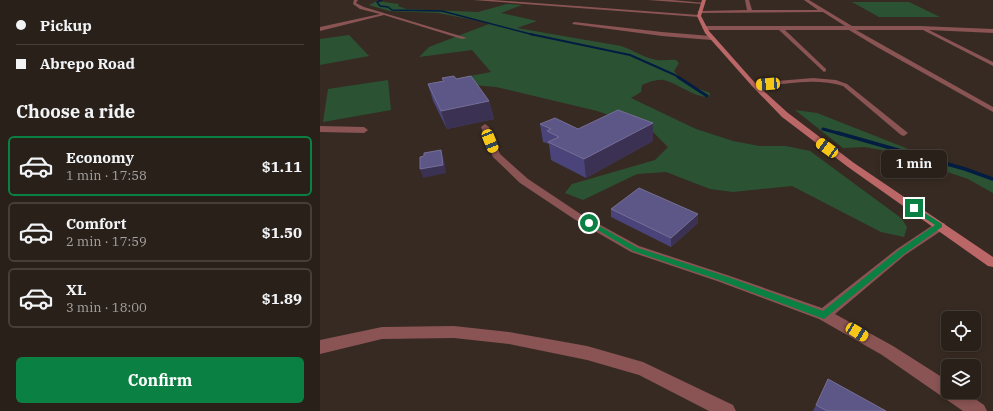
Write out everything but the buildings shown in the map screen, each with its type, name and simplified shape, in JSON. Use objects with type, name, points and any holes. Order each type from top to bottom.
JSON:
[{"type":"main road","points":[[703,1],[699,14],[711,38],[754,85],[785,115],[816,140],[993,263]]},
{"type":"street","points":[[356,0],[354,3],[357,6],[464,38]]},
{"type":"street","points":[[475,0],[699,14],[824,12]]},
{"type":"street","points":[[556,6],[565,0]]},
{"type":"street","points":[[650,0],[703,1]]},
{"type":"street","points":[[747,0],[750,12]]},
{"type":"street","points":[[806,0],[879,46],[993,110]]},
{"type":"street","points":[[320,29],[385,14]]},
{"type":"street","points":[[574,23],[662,34],[711,38]]},
{"type":"street","points":[[705,28],[920,28],[993,31]]},
{"type":"street","points":[[780,28],[824,70]]},
{"type":"street","points":[[920,28],[993,64]]},
{"type":"street","points":[[981,30],[993,37]]},
{"type":"street","points":[[754,85],[823,80],[839,83],[845,85],[904,133]]},
{"type":"street","points":[[485,126],[496,155],[524,181],[578,216],[635,250],[722,278],[824,315],[900,357],[941,385]]},
{"type":"street","points":[[320,129],[364,130]]},
{"type":"street","points":[[824,315],[901,252],[940,226]]},
{"type":"street","points":[[320,347],[382,334],[454,332],[509,338],[587,353],[643,369],[727,411]]},
{"type":"street","points":[[961,399],[978,411]]},
{"type":"green space","points":[[377,1],[399,4],[398,6],[406,9],[478,12],[507,4],[522,5],[501,13],[537,21],[517,28],[621,46],[648,58],[657,60],[676,60],[679,63],[674,71],[677,75],[690,85],[710,93],[709,97],[697,95],[670,82],[661,80],[642,85],[641,92],[631,98],[696,129],[733,141],[759,146],[786,146],[810,151],[901,218],[907,227],[904,237],[881,232],[792,186],[733,192],[710,189],[666,172],[637,174],[583,200],[565,193],[572,184],[655,160],[668,147],[650,129],[597,111],[496,87],[439,82],[491,72],[472,50],[419,57],[429,47],[489,24],[438,13],[389,11],[369,5]]},
{"type":"green space","points":[[852,2],[909,2],[940,17],[879,17]]},
{"type":"green space","points":[[349,35],[369,56],[320,65],[320,39]]},
{"type":"green space","points":[[388,80],[391,110],[323,122],[328,89]]},
{"type":"green space","points":[[795,110],[817,113],[921,154],[993,178],[993,193],[968,179],[886,151],[865,147],[843,148]]},
{"type":"waterway","points":[[382,0],[377,2],[380,6],[388,7],[392,10],[442,11],[531,34]]},
{"type":"waterway","points":[[531,34],[630,55],[679,78]]},
{"type":"waterway","points":[[678,77],[707,96]]},
{"type":"waterway","points":[[823,129],[841,134]]},
{"type":"waterway","points":[[838,133],[965,169],[993,179]]},
{"type":"route","points":[[589,223],[635,250],[722,278],[824,315],[901,252],[940,226],[914,208]]}]
